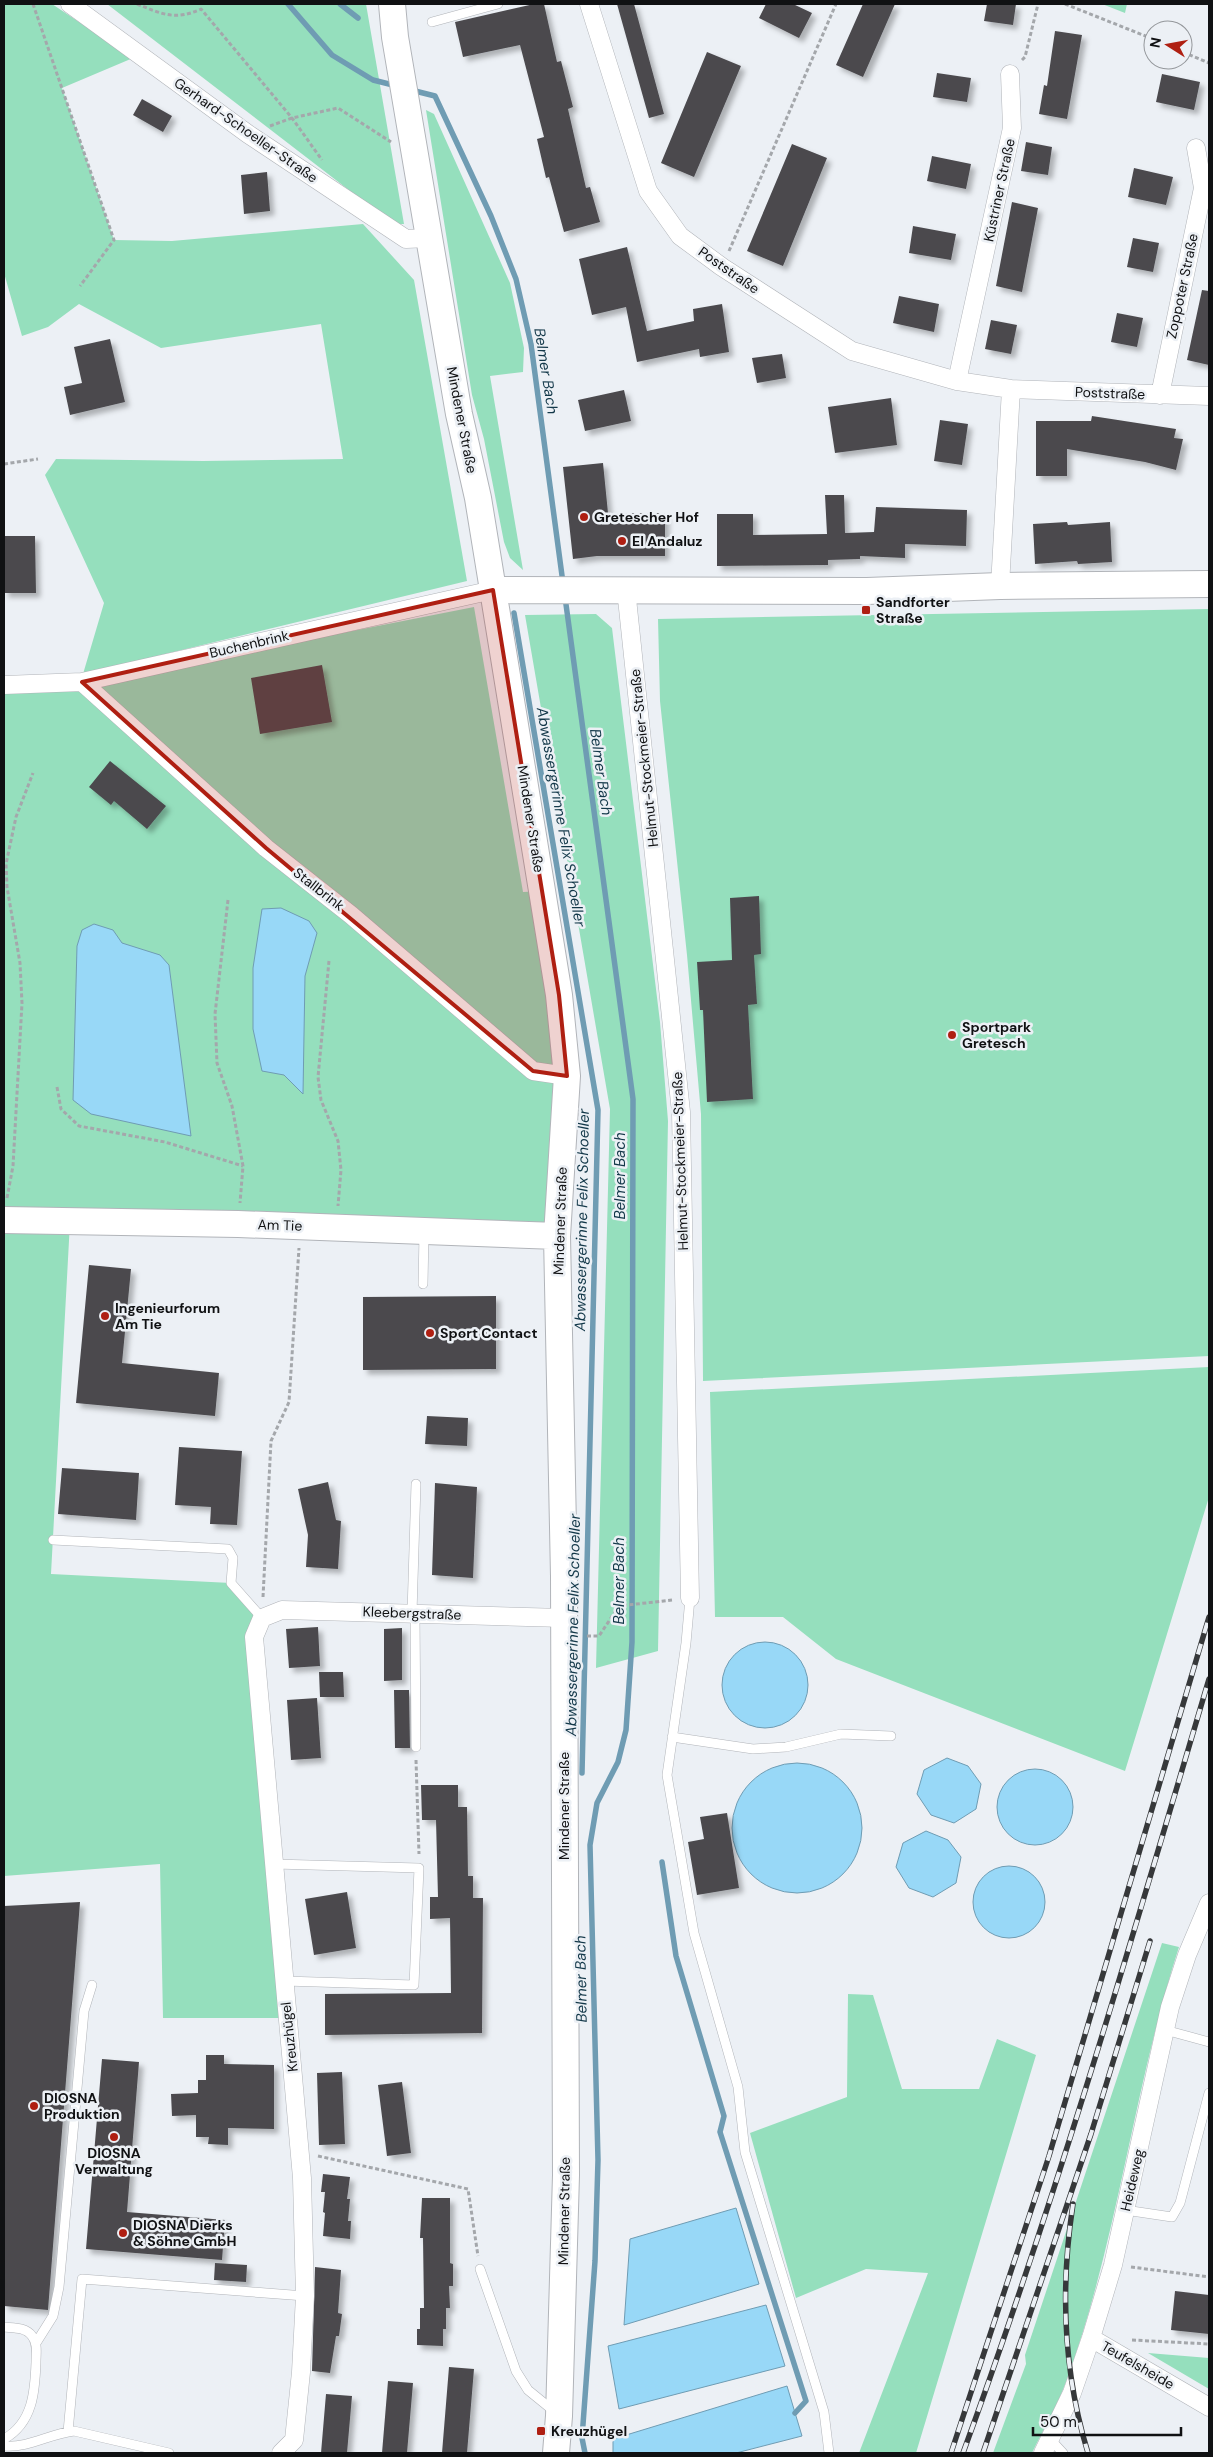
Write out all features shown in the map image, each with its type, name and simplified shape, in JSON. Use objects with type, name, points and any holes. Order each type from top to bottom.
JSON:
[{"type":"main road","name":"Mindener Straße","points":[[392,4],[395,37],[459,414],[478,498],[559,995],[567,1076],[557,1236],[564,1618],[566,2175],[559,2416],[556,2453]]},
{"type":"main road","points":[[493,590],[544,588],[867,590],[1000,586],[1209,584]]},
{"type":"main road","name":"Am Tie","points":[[5,1210],[238,1224],[557,1236]]},
{"type":"street","name":"Gerhard-Schoeller-Straße","points":[[70,4],[248,134],[406,239],[429,238]]},
{"type":"street","name":"Poststraße","points":[[589,4],[648,191],[680,236],[722,267],[852,352],[957,382],[1011,389],[1209,396]]},
{"type":"street","name":"Küstriner Straße","points":[[957,382],[1012,128],[1010,74]]},
{"type":"street","name":"Zoppoter Straße","points":[[1160,395],[1203,188],[1196,148]]},
{"type":"street","points":[[1000,586],[1011,389]]},
{"type":"street","name":"Helmut-Stockmeier-Straße","points":[[626,589],[664,931],[681,1112],[690,1598]]},
{"type":"street","name":"Buchenbrink","points":[[4,685],[82,682],[493,590]]},
{"type":"street","name":"Stallbrink","points":[[82,682],[266,848],[351,915],[533,1071],[567,1076]]},
{"type":"street","name":"Kleebergstraße","points":[[262,1618],[282,1610],[564,1618]]},
{"type":"street","name":"Kreuzhügel","points":[[262,1618],[254,1637],[300,2152],[305,2296],[294,2440],[281,2453]]},
{"type":"street","name":"Heideweg","points":[[1047,2446],[1072,2393],[1113,2265],[1165,2030],[1188,1954],[1208,1906]]},
{"type":"street","name":"Teufelsheide","points":[[1091,2338],[1209,2407]]},
{"type":"lane","points":[[432,22],[498,4]]},
{"type":"lane","points":[[423,1284],[424,1230]]},
{"type":"lane","points":[[416,1484],[413,1613],[416,1747]]},
{"type":"lane","points":[[53,1540],[228,1549],[233,1558],[231,1583],[262,1618]]},
{"type":"lane","points":[[690,1598],[686,1643],[667,1775],[694,1933],[738,2087],[744,2152],[824,2412],[829,2453]]},
{"type":"lane","points":[[672,1737],[753,1749],[786,1747],[840,1734],[891,1736]]},
{"type":"lane","points":[[274,1864],[419,1868],[414,1986],[284,1980]]},
{"type":"lane","points":[[36,2343],[53,2316],[59,2287],[84,2011],[92,1985]]},
{"type":"lane","points":[[1165,2030],[1209,2042]]},
{"type":"lane","points":[[1125,2210],[1172,2216],[1180,2203],[1209,2094]]},
{"type":"lane","points":[[480,2269],[516,2372],[528,2390],[559,2416]]},
{"type":"lane","points":[[68,2432],[82,2279],[305,2296]]},
{"type":"lane","points":[[4,2327],[22,2329],[32,2334],[36,2343],[35,2392],[21,2424],[4,2439]]},
{"type":"lane","points":[[4,2446],[18,2447],[68,2432],[90,2433],[169,2453]]},
{"type":"lane","points":[[1047,2446],[1063,2453]]},
{"type":"path","points":[[33,4],[114,240],[80,286]]},
{"type":"path","points":[[137,4],[165,15],[187,15],[201,9],[292,118],[324,162]]},
{"type":"path","points":[[722,267],[836,4]]},
{"type":"path","points":[[1010,74],[1025,57],[1038,4]]},
{"type":"path","points":[[1065,4],[1143,34]]},
{"type":"path","points":[[1193,56],[1209,63]]},
{"type":"path","points":[[248,134],[292,118],[338,108],[416,159]]},
{"type":"path","points":[[4,464],[38,460]]},
{"type":"path","points":[[5,1210],[13,1166],[22,1003],[20,964],[7,887],[6,864],[16,817],[33,773]]},
{"type":"path","points":[[228,900],[215,1014],[217,1063],[232,1106],[243,1166],[238,1224]]},
{"type":"path","points":[[328,961],[318,1077],[321,1100],[338,1141],[341,1170],[337,1227]]},
{"type":"path","points":[[57,1087],[61,1109],[79,1126],[165,1142],[243,1166]]},
{"type":"path","points":[[262,1618],[272,1440],[289,1402],[300,1226]]},
{"type":"path","points":[[598,1636],[619,1606],[690,1598]]},
{"type":"path","points":[[416,1747],[419,1868]]},
{"type":"path","points":[[300,2152],[468,2189],[480,2269]]},
{"type":"path","points":[[1113,2265],[1209,2277]]},
{"type":"path","name":"Teufelsheide","points":[[1130,2340],[1209,2344]]},
{"type":"highlighted area","points":[[493,590],[559,995],[567,1076],[533,1071],[266,848],[82,682]]},
{"type":"green space","points":[[4,4],[52,4],[133,58],[62,88],[114,240],[172,241],[363,224],[414,280],[467,581],[83,674],[104,603],[45,475],[56,459],[203,461],[343,459],[321,324],[161,348],[79,304],[48,327],[22,336],[4,273]]},
{"type":"green space","points":[[107,4],[366,4],[404,224],[393,224]]},
{"type":"green space","points":[[1102,4],[1127,4],[1125,13]]},
{"type":"green space","points":[[426,110],[434,114],[510,283],[524,348],[523,372],[490,376],[523,570],[510,558],[504,542],[484,439],[472,395]]},
{"type":"green space","points":[[474,607],[523,892],[543,891],[559,995],[557,1236],[70,1222],[51,1574],[231,1583],[262,1618],[287,2018],[163,2018],[160,1864],[4,1876],[4,685],[327,636]]},
{"type":"green space","name":"Sportpark Gretesch","points":[[1209,609],[1209,1356],[703,1381],[701,1114],[687,955],[660,701],[658,619]]},
{"type":"green space","points":[[596,614],[612,628],[660,1022],[668,1121],[658,1651],[596,1668],[610,1109],[525,615]]},
{"type":"green space","points":[[1209,1367],[1209,1497],[1125,1771],[836,1659],[783,1617],[715,1617],[710,1392]]},
{"type":"green space","points":[[1162,1943],[1179,1947],[1149,2055],[1099,2275],[1084,2329],[1066,2382],[1032,2453],[993,2453],[1026,2364],[1025,2355]]},
{"type":"green space","points":[[848,1994],[873,1995],[902,2089],[979,2089],[997,2039],[1036,2055],[916,2453],[859,2453],[928,2273],[866,2269],[796,2298],[750,2133],[847,2097]]},
{"type":"green space","points":[[1148,2353],[1209,2358],[1209,2389]]},
{"type":"water","points":[[281,908],[309,921],[317,933],[305,976],[303,1094],[284,1075],[262,1071],[253,1029],[253,968],[262,909]]},
{"type":"water","points":[[94,924],[113,930],[122,943],[160,955],[169,965],[191,1136],[91,1114],[73,1100],[77,946],[82,930]]},
{"type":"water","points":[[757,1642],[773,1642],[782,1645],[796,1654],[805,1668],[808,1685],[805,1702],[796,1716],[782,1725],[773,1728],[757,1728],[741,1721],[729,1709],[722,1693],[722,1677],[729,1661],[741,1649]]},
{"type":"water","points":[[947,1758],[968,1766],[981,1784],[976,1809],[954,1823],[931,1815],[917,1794],[924,1770]]},
{"type":"water","points":[[797,1763],[810,1764],[822,1768],[843,1782],[857,1803],[861,1815],[861,1841],[857,1853],[843,1874],[822,1888],[810,1892],[797,1893],[784,1892],[772,1888],[751,1874],[737,1853],[733,1841],[732,1828],[733,1815],[737,1803],[751,1782],[772,1768],[784,1764]]},
{"type":"water","points":[[1035,1769],[1049,1772],[1062,1780],[1070,1793],[1073,1807],[1070,1821],[1062,1834],[1049,1842],[1035,1845],[1021,1842],[1008,1834],[1000,1821],[997,1807],[1000,1793],[1008,1780],[1021,1772]]},
{"type":"water","points":[[926,1831],[948,1840],[961,1857],[956,1883],[933,1897],[909,1888],[896,1867],[903,1843]]},
{"type":"water","points":[[1009,1866],[1029,1872],[1039,1882],[1045,1902],[1039,1922],[1029,1932],[1009,1938],[989,1932],[979,1922],[973,1902],[979,1882],[989,1872]]},
{"type":"water","points":[[736,2208],[759,2284],[624,2325],[630,2239]]},
{"type":"water","points":[[766,2305],[785,2366],[619,2409],[608,2346]]},
{"type":"water","points":[[787,2386],[802,2436],[736,2453],[613,2453],[613,2439]]},
{"type":"building","points":[[534,4],[544,4],[557,62],[561,61],[573,107],[568,109],[586,188],[590,187],[600,222],[564,232],[549,177],[546,178],[537,139],[544,137],[520,45],[463,57],[455,22]]},
{"type":"building","points":[[617,4],[634,4],[664,114],[649,118]]},
{"type":"building","points":[[766,4],[793,4],[812,13],[799,38],[759,18]]},
{"type":"building","points":[[863,4],[895,4],[863,77],[836,65]]},
{"type":"building","points":[[987,4],[1016,4],[1013,25],[984,21]]},
{"type":"building","points":[[1055,31],[1082,35],[1067,119],[1039,114],[1044,85],[1047,86]]},
{"type":"building","points":[[707,52],[741,66],[694,177],[661,163]]},
{"type":"building","points":[[937,73],[971,78],[967,102],[933,97]]},
{"type":"building","points":[[1162,74],[1200,82],[1194,110],[1156,102]]},
{"type":"building","points":[[142,99],[172,116],[163,132],[133,115]]},
{"type":"building","points":[[1026,142],[1052,147],[1048,175],[1021,171]]},
{"type":"building","points":[[792,144],[827,158],[783,266],[747,251]]},
{"type":"building","points":[[932,156],[971,164],[966,189],[927,181]]},
{"type":"building","points":[[1134,168],[1173,177],[1166,205],[1128,197]]},
{"type":"building","points":[[267,172],[270,211],[244,214],[241,175]]},
{"type":"building","points":[[1012,202],[1038,208],[1022,292],[996,286]]},
{"type":"building","points":[[913,226],[956,234],[951,260],[909,253]]},
{"type":"building","points":[[1133,238],[1159,243],[1153,272],[1127,267]]},
{"type":"building","points":[[627,247],[647,331],[694,321],[693,309],[722,304],[729,352],[700,357],[699,349],[637,362],[626,307],[592,315],[579,259]]},
{"type":"building","points":[[1202,290],[1209,291],[1209,365],[1187,360]]},
{"type":"building","points":[[899,296],[939,304],[934,332],[893,323]]},
{"type":"building","points":[[1117,313],[1143,318],[1137,347],[1111,342]]},
{"type":"building","points":[[991,320],[1017,325],[1011,354],[985,349]]},
{"type":"building","points":[[110,339],[125,402],[70,415],[64,387],[82,383],[74,347]]},
{"type":"building","points":[[782,354],[786,378],[757,383],[752,358]]},
{"type":"building","points":[[624,390],[631,421],[585,431],[578,400]]},
{"type":"building","points":[[891,398],[897,445],[835,453],[828,407]]},
{"type":"building","points":[[1092,416],[1176,429],[1174,438],[1183,439],[1176,470],[1145,462],[1067,449],[1067,476],[1036,476],[1036,421],[1091,421]]},
{"type":"building","points":[[940,420],[968,424],[962,465],[934,461]]},
{"type":"building","points":[[603,463],[608,513],[665,513],[665,556],[597,556],[573,559],[563,467]]},
{"type":"building","points":[[825,495],[844,495],[845,533],[874,532],[876,507],[967,510],[966,546],[905,544],[905,558],[860,556],[860,559],[828,560],[828,565],[717,566],[717,514],[753,514],[753,535],[827,534]]},
{"type":"building","points":[[1067,522],[1068,525],[1110,522],[1112,562],[1078,564],[1077,561],[1035,564],[1033,524]]},
{"type":"building","points":[[4,536],[35,536],[36,593],[4,593]]},
{"type":"building","points":[[322,665],[332,722],[260,734],[251,678]]},
{"type":"building","points":[[110,761],[166,806],[147,829],[114,801],[111,805],[89,787]]},
{"type":"building","points":[[759,896],[761,954],[754,955],[757,1004],[748,1005],[753,1099],[707,1102],[703,1010],[700,1010],[697,962],[732,960],[730,898]]},
{"type":"building","name":"Ingenieurforum Am Tie","points":[[89,1265],[131,1269],[122,1363],[219,1373],[215,1416],[76,1403]]},
{"type":"building","name":"Sport Contact","points":[[496,1296],[496,1369],[363,1370],[363,1297]]},
{"type":"building","points":[[427,1416],[468,1418],[467,1446],[425,1444]]},
{"type":"building","points":[[179,1447],[242,1451],[237,1525],[210,1524],[211,1507],[175,1505]]},
{"type":"building","points":[[62,1468],[139,1473],[136,1520],[58,1514]]},
{"type":"building","points":[[328,1482],[336,1520],[341,1521],[338,1569],[306,1567],[308,1535],[298,1489]]},
{"type":"building","points":[[435,1483],[477,1487],[473,1578],[432,1575]]},
{"type":"building","points":[[318,1627],[320,1666],[289,1668],[286,1629]]},
{"type":"building","points":[[402,1628],[402,1680],[384,1681],[384,1629]]},
{"type":"building","points":[[319,1672],[343,1672],[344,1697],[320,1697]]},
{"type":"building","points":[[394,1690],[409,1690],[410,1748],[395,1748]]},
{"type":"building","points":[[317,1698],[321,1758],[291,1760],[287,1700]]},
{"type":"building","points":[[421,1785],[458,1785],[458,1807],[467,1807],[468,1876],[473,1876],[473,1898],[483,1898],[482,2033],[325,2035],[325,1994],[451,1993],[450,1918],[430,1919],[430,1897],[438,1897],[436,1820],[422,1820]]},
{"type":"building","points":[[727,1813],[739,1888],[697,1895],[688,1842],[704,1839],[700,1817]]},
{"type":"building","points":[[347,1892],[356,1948],[314,1955],[305,1899]]},
{"type":"building","name":"DIOSNA Produktion","points":[[80,1902],[48,2310],[4,2306],[4,1906]]},
{"type":"building","points":[[206,2055],[224,2055],[224,2064],[274,2065],[274,2129],[228,2128],[228,2145],[208,2144],[209,2137],[196,2137],[196,2115],[172,2116],[171,2094],[198,2093],[198,2080],[206,2080]]},
{"type":"building","name":"DIOSNA Verwaltung","points":[[102,2059],[139,2062],[127,2212],[225,2220],[222,2260],[86,2249]]},
{"type":"building","points":[[342,2072],[345,2144],[319,2145],[317,2073]]},
{"type":"building","points":[[402,2082],[411,2153],[387,2156],[378,2085]]},
{"type":"building","points":[[323,2174],[350,2177],[347,2199],[350,2199],[348,2221],[351,2221],[350,2239],[323,2236],[325,2192],[321,2192]]},
{"type":"building","points":[[422,2198],[450,2198],[450,2263],[453,2264],[453,2286],[449,2286],[450,2308],[446,2308],[446,2329],[443,2329],[443,2346],[417,2345],[417,2329],[420,2329],[420,2308],[424,2308],[423,2238],[420,2238]]},
{"type":"building","points":[[215,2263],[247,2265],[246,2282],[214,2280]]},
{"type":"building","points":[[315,2267],[341,2270],[338,2313],[342,2314],[330,2373],[312,2371]]},
{"type":"building","points":[[1175,2291],[1209,2295],[1209,2334],[1171,2330]]},
{"type":"building","points":[[449,2367],[474,2369],[467,2453],[442,2453]]},
{"type":"building","points":[[388,2381],[413,2383],[407,2453],[382,2453]]},
{"type":"building","points":[[326,2394],[352,2396],[347,2453],[321,2453]]},
{"type":"waterway","name":"Belmer Bach","points":[[288,4],[332,55],[373,80],[397,86]]},
{"type":"waterway","name":"Abwassergerinne Felix Schoeller","points":[[340,4],[358,18]]},
{"type":"waterway","name":"Belmer Bach","points":[[411,90],[435,96],[491,216],[516,279],[531,344],[563,583]]},
{"type":"waterway","name":"Belmer Bach","points":[[565,597],[633,1099],[632,1642],[626,1730],[618,1762],[597,1803],[590,1845],[598,2160],[595,2261],[582,2438],[585,2453]]},
{"type":"waterway","name":"Abwassergerinne Felix Schoeller","points":[[514,613],[598,1110],[582,1773]]},
{"type":"waterway","points":[[662,1862],[676,1956],[724,2116],[720,2132],[806,2401],[795,2413]]},
{"type":"railway","points":[[951,2453],[1049,2156],[1209,1617]]},
{"type":"railway","points":[[963,2453],[1030,2261],[1092,2068],[1209,1679]]},
{"type":"railway","points":[[983,2453],[1091,2134],[1150,1941]]},
{"type":"railway","points":[[1073,2204],[1066,2267],[1066,2330],[1073,2391],[1088,2453]]},
{"type":"place","name":"Gretescher Hof","points":[[584,517]]},
{"type":"place","name":"El Andaluz","points":[[622,541]]},
{"type":"place","name":"Sandforter Straße","points":[[866,610]]},
{"type":"place","name":"Sportpark Gretesch","points":[[952,1035]]},
{"type":"place","name":"Ingenieurforum Am Tie","points":[[105,1316]]},
{"type":"place","name":"Sport Contact","points":[[430,1333]]},
{"type":"place","name":"DIOSNA Produktion","points":[[34,2106]]},
{"type":"place","name":"DIOSNA Verwaltung","points":[[114,2137]]},
{"type":"place","name":"DIOSNA Dierks & Söhne GmbH","points":[[123,2233]]},
{"type":"place","name":"Kreuzhügel","points":[[541,2431]]}]
